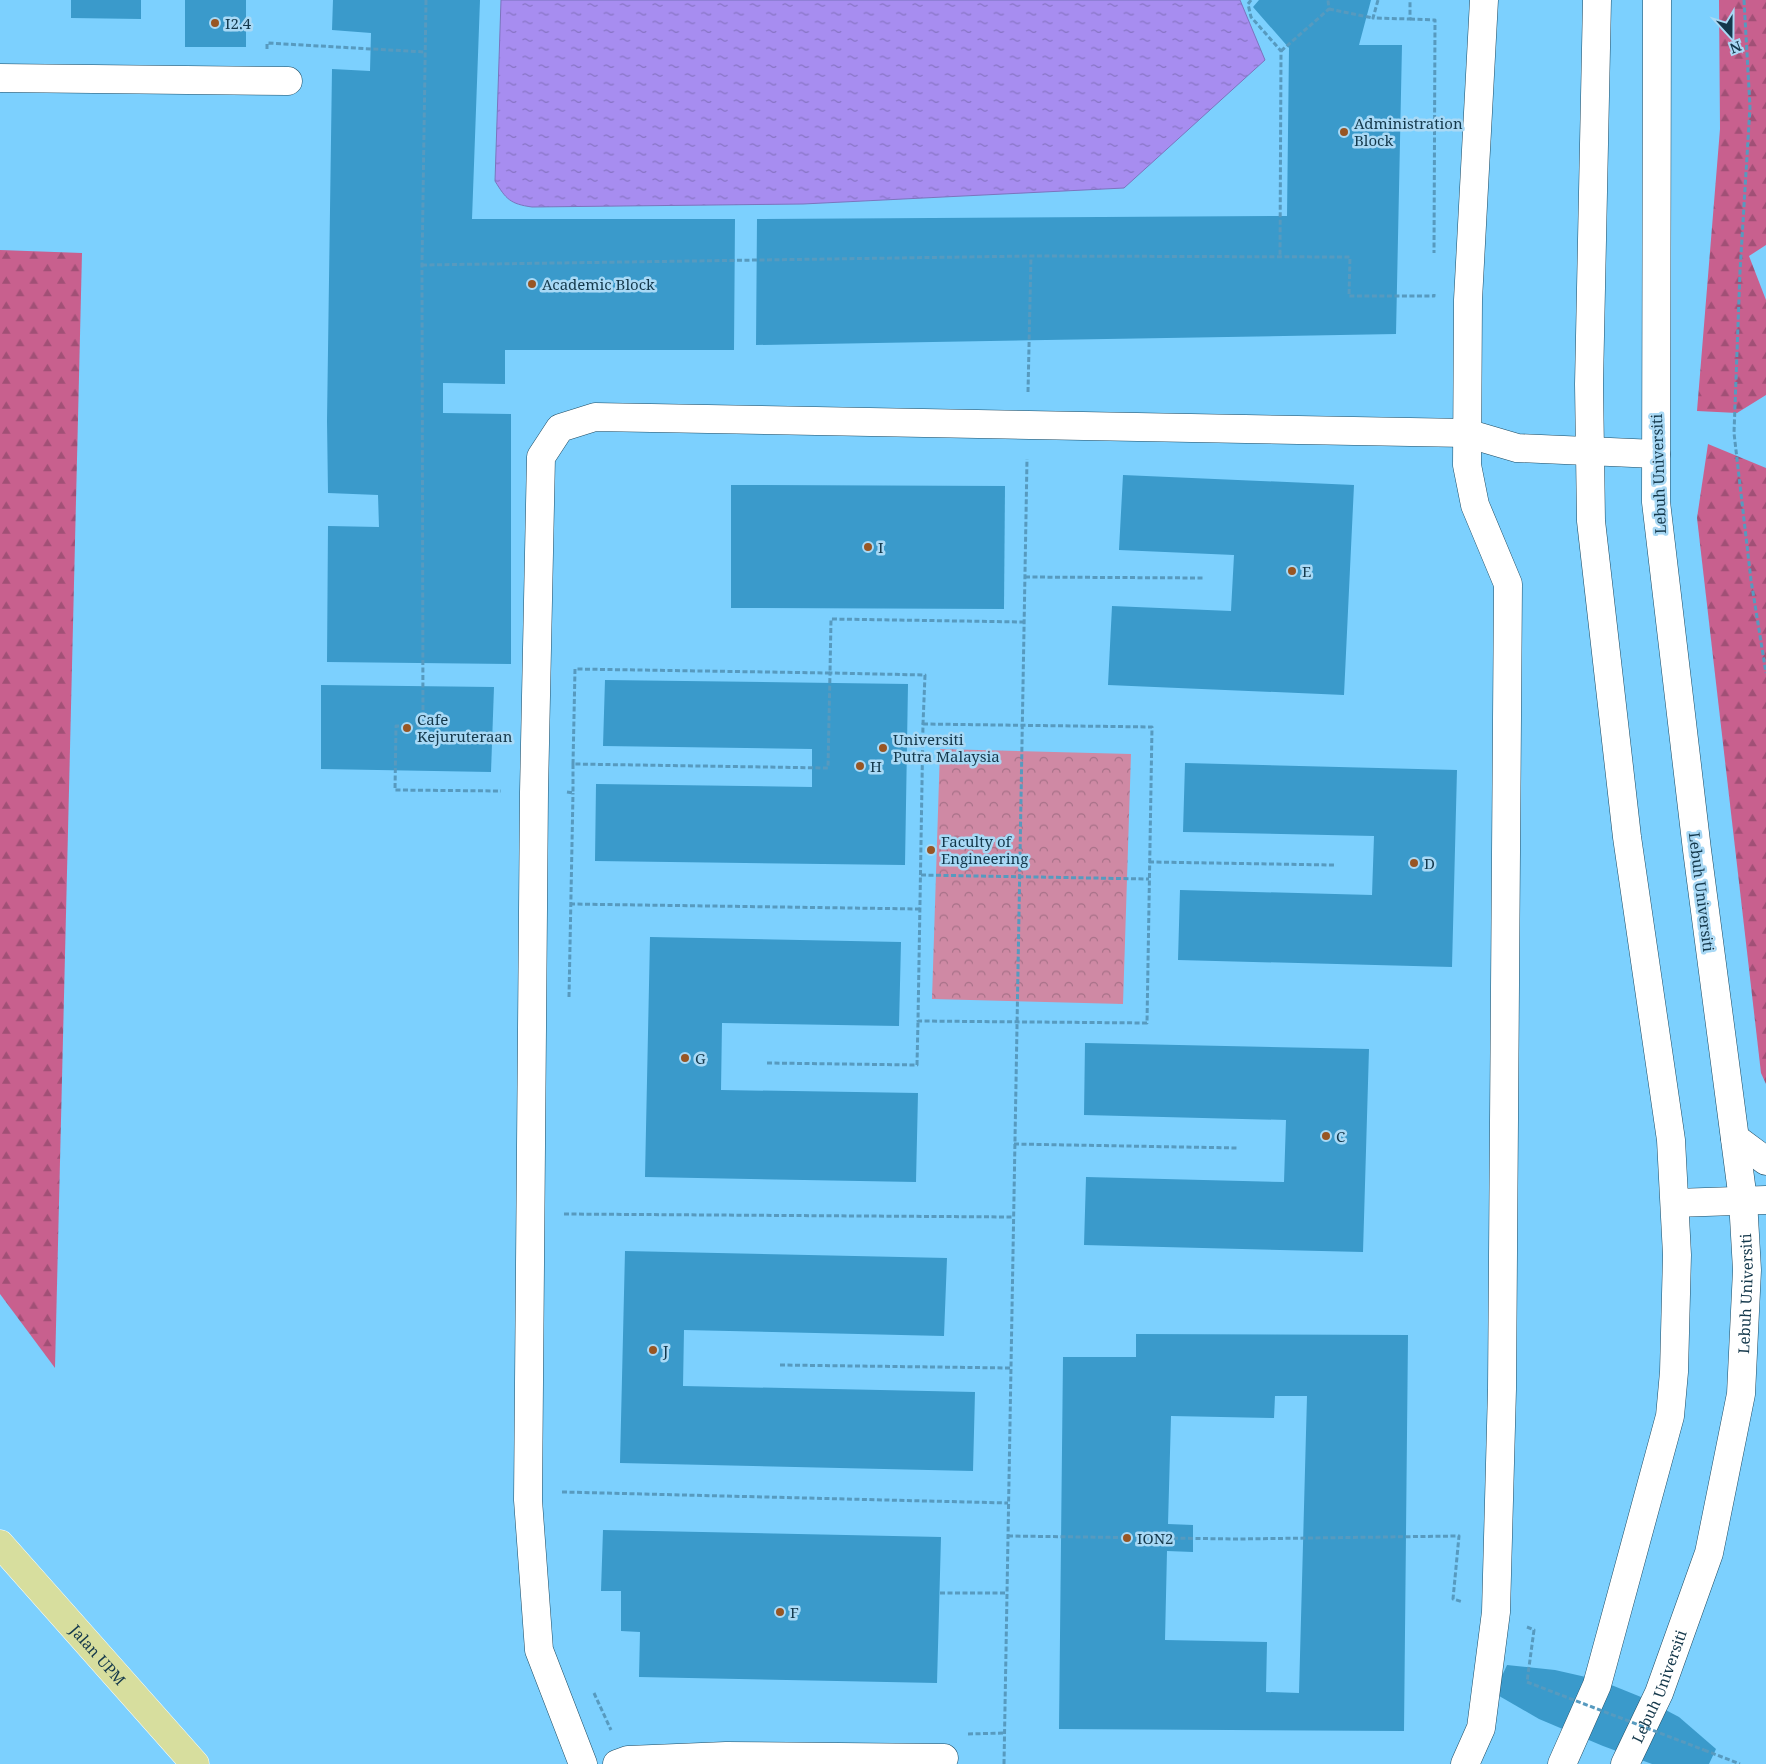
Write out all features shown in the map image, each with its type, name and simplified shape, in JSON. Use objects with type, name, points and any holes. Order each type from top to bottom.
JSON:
[{"type":"main road","name":"Jalan UPM","points":[[0,1544],[196,1764]]},
{"type":"street","points":[[1465,1764],[1480,1728],[1496,1612],[1502,1379],[1508,584],[1475,505],[1467,465],[1466,433],[1468,300],[1484,0]]},
{"type":"street","points":[[1562,1764],[1597,1685],[1670,1416],[1674,1372],[1677,1255],[1671,1140],[1627,837],[1591,521],[1589,374],[1597,0]]},
{"type":"street","name":"Lebuh Universiti","points":[[1625,1764],[1659,1693],[1709,1553],[1741,1394],[1747,1270],[1754,1200],[1735,1138],[1696,840],[1657,512],[1657,0]]},
{"type":"street","points":[[0,78],[288,81]]},
{"type":"street","points":[[583,1764],[539,1650],[528,1500],[534,799],[541,457],[560,428],[595,417],[1466,433],[1517,448],[1656,454]]},
{"type":"street","points":[[1735,1138],[1766,1161]]},
{"type":"street","points":[[1675,1203],[1754,1200]]},
{"type":"street","points":[[1747,1270],[1766,1250]]},
{"type":"street","points":[[617,1764],[628,1760],[944,1758]]},
{"type":"path","points":[[396,726],[423,726],[422,265],[426,0]]},
{"type":"path","points":[[1251,0],[1248,4],[1251,17],[1281,51],[1280,256]]},
{"type":"path","points":[[1328,0],[1329,9]]},
{"type":"path","points":[[1374,18],[1378,0]]},
{"type":"path","points":[[1410,0],[1410,19]]},
{"type":"path","points":[[1744,0],[1750,107],[1740,271],[1734,433],[1751,580],[1766,673]]},
{"type":"path","points":[[1281,51],[1329,9]]},
{"type":"path","points":[[1329,9],[1374,18],[1435,20],[1434,256]]},
{"type":"path","points":[[267,42],[425,52]]},
{"type":"path","points":[[422,265],[1031,256],[1350,257],[1349,296],[1434,296],[1434,286]]},
{"type":"path","points":[[1004,1764],[1031,256]]},
{"type":"path","points":[[1025,577],[1203,578]]},
{"type":"path","points":[[760,767],[828,768],[830,619],[1024,622]]},
{"type":"path","points":[[573,764],[575,669],[925,675],[917,1066],[767,1063]]},
{"type":"path","points":[[918,1021],[1147,1024],[1150,862],[1152,727],[923,724]]},
{"type":"path","points":[[568,1004],[573,792]]},
{"type":"path","points":[[1150,862],[1334,865]]},
{"type":"path","points":[[921,875],[1149,879]]},
{"type":"path","points":[[570,904],[920,909]]},
{"type":"path","points":[[1014,1144],[1238,1148]]},
{"type":"path","points":[[564,1204],[564,1214],[1014,1217]]},
{"type":"path","points":[[780,1365],[1010,1368]]},
{"type":"path","points":[[558,1492],[1008,1503]]},
{"type":"path","points":[[1008,1536],[1237,1539],[1458,1536],[1453,1599],[1496,1612]]},
{"type":"path","points":[[940,1592],[1007,1593]]},
{"type":"path","points":[[1527,1682],[1740,1764]]},
{"type":"path","points":[[593,1689],[612,1732]]},
{"type":"path","points":[[964,1734],[1004,1733]]},
{"type":"green space","points":[[1719,0],[1766,0],[1766,245],[1749,256],[1766,300],[1766,395],[1737,413],[1697,411],[1720,129]]},
{"type":"green space","points":[[0,250],[82,253],[55,1368],[0,1294]]},
{"type":"green space","points":[[1708,444],[1766,468],[1766,1084],[1761,1073],[1697,518]]},
{"type":"green space","points":[[940,749],[1131,754],[1123,1004],[932,999]]},
{"type":"water","points":[[501,0],[1240,0],[1265,60],[1124,188],[803,204],[532,207],[509,200],[495,181]]},
{"type":"building","points":[[71,0],[141,0],[141,19],[71,18]]},
{"type":"building","name":"I2.4","points":[[185,0],[246,0],[246,47],[185,47]]},
{"type":"building","name":"Academic Block","points":[[333,0],[480,0],[472,219],[735,219],[734,350],[505,350],[505,384],[443,383],[443,413],[511,414],[511,664],[327,662],[328,526],[379,527],[378,495],[328,493],[327,421],[332,69],[370,71],[371,33],[332,30]]},
{"type":"building","name":"Administration Block","points":[[1259,0],[1371,0],[1359,45],[1402,45],[1396,334],[756,345],[757,219],[1287,216],[1289,48],[1253,7]]},
{"type":"building","name":"E","points":[[1123,475],[1354,485],[1344,695],[1108,685],[1112,606],[1231,611],[1234,555],[1119,550]]},
{"type":"building","name":"I","points":[[731,485],[1005,486],[1004,609],[731,608]]},
{"type":"building","name":"H","points":[[605,680],[908,684],[905,865],[595,861],[596,784],[812,787],[812,749],[603,746]]},
{"type":"building","name":"Cafe Kejuruteraan","points":[[321,685],[494,687],[491,772],[321,769]]},
{"type":"building","name":"D","points":[[1185,763],[1457,770],[1452,967],[1178,960],[1180,890],[1372,895],[1374,836],[1183,832]]},
{"type":"building","name":"G","points":[[650,937],[901,942],[899,1026],[722,1023],[721,1090],[918,1093],[916,1182],[645,1177]]},
{"type":"building","name":"C","points":[[1085,1043],[1369,1049],[1363,1252],[1084,1245],[1086,1177],[1284,1182],[1286,1120],[1084,1115]]},
{"type":"building","name":"J","points":[[625,1251],[947,1258],[944,1336],[684,1330],[683,1386],[975,1392],[973,1471],[620,1463]]},
{"type":"building","name":"ION2","points":[[1136,1334],[1408,1335],[1404,1731],[1059,1729],[1063,1357],[1136,1357]],"holes":[[[1275,1396],[1307,1396],[1299,1693],[1266,1692],[1267,1642],[1165,1640],[1167,1551],[1193,1552],[1193,1525],[1168,1524],[1171,1416],[1274,1418]]]},
{"type":"building","name":"F","points":[[603,1530],[941,1537],[937,1683],[639,1677],[640,1632],[621,1631],[621,1591],[601,1591]]},
{"type":"building","points":[[1507,1665],[1555,1670],[1599,1680],[1641,1697],[1679,1717],[1716,1749],[1709,1764],[1652,1764],[1603,1746],[1539,1719],[1494,1693]]},
{"type":"place","name":"I2.4","points":[[215,23]]},
{"type":"place","name":"Administration Block","points":[[1344,132]]},
{"type":"place","name":"Academic Block","points":[[532,284]]},
{"type":"place","name":"I","points":[[868,547]]},
{"type":"place","name":"E","points":[[1292,571]]},
{"type":"place","name":"Cafe Kejuruteraan","points":[[407,728]]},
{"type":"place","name":"Universiti Putra Malaysia","points":[[883,748]]},
{"type":"place","name":"H","points":[[860,766]]},
{"type":"place","name":"Faculty of Engineering","points":[[931,850]]},
{"type":"place","name":"D","points":[[1414,863]]},
{"type":"place","name":"G","points":[[685,1058]]},
{"type":"place","name":"C","points":[[1326,1136]]},
{"type":"place","name":"J","points":[[653,1350]]},
{"type":"place","name":"ION2","points":[[1127,1538]]},
{"type":"place","name":"F","points":[[780,1612]]}]
